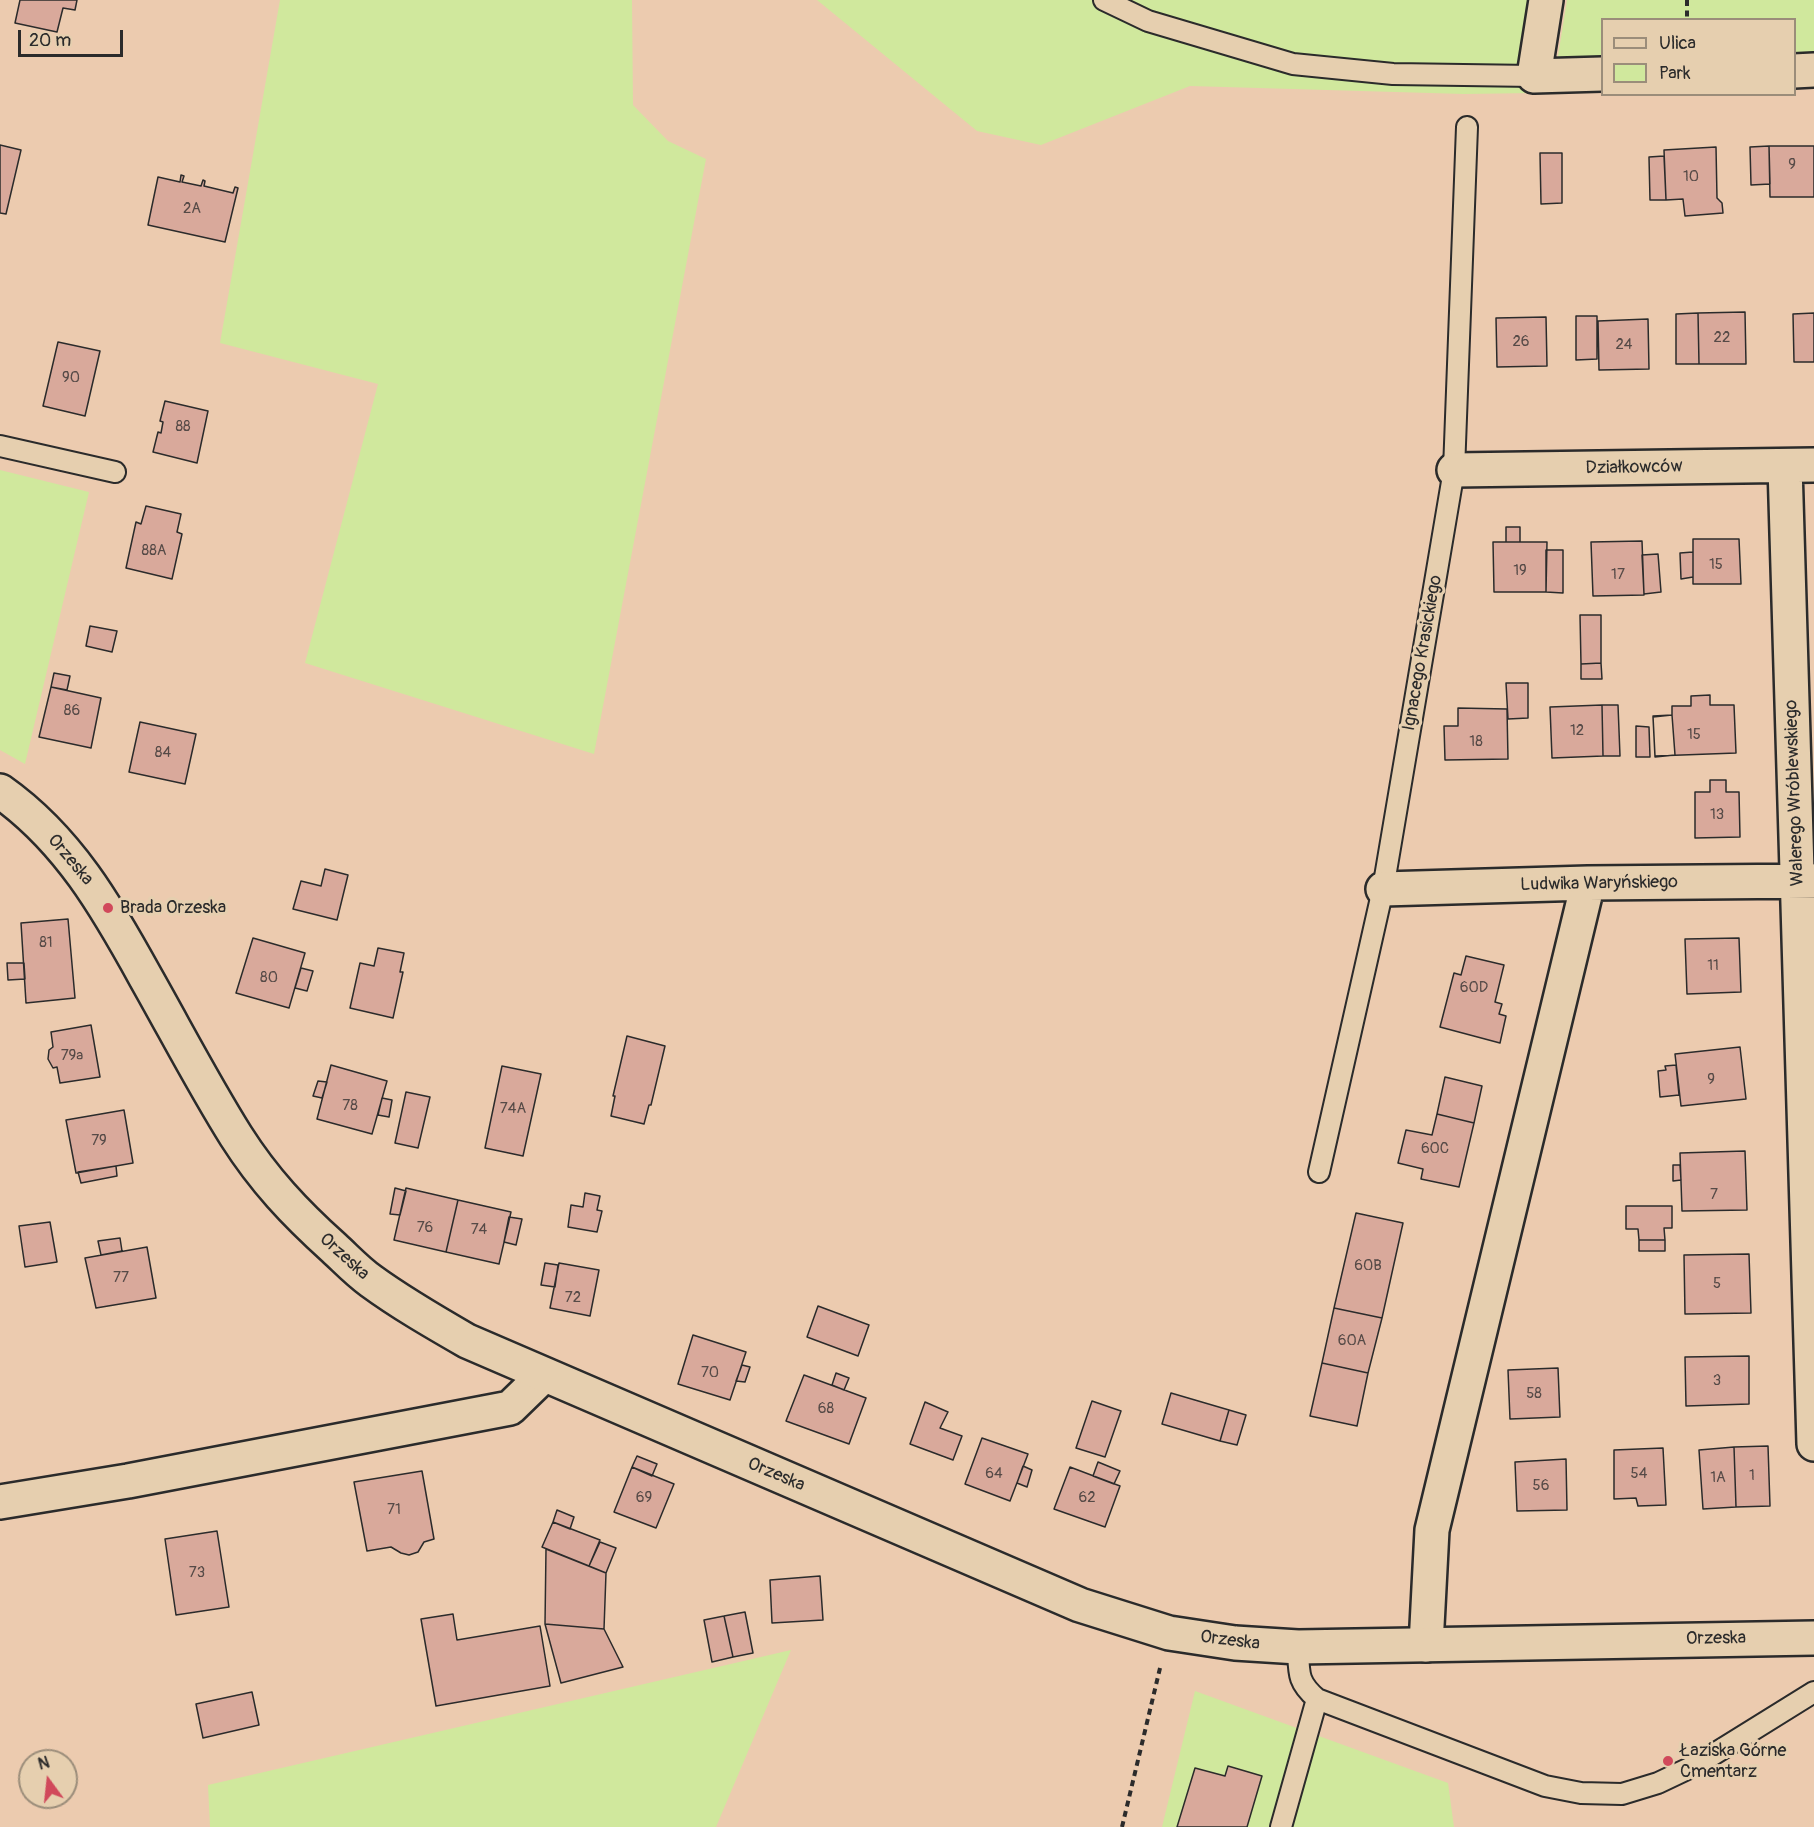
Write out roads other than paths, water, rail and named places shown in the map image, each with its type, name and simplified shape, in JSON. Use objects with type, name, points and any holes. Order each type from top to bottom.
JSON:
[{"type":"street","points":[[1546,0],[1534,76],[1601,74]]},
{"type":"street","points":[[1796,71],[1814,70]]},
{"type":"street","name":"Działkowców","points":[[1454,470],[1800,466]]},
{"type":"street","name":"Walerego Wróblewskiego","points":[[1800,466],[1814,1444]]},
{"type":"street","name":"Orzeska","points":[[0,791],[52,836],[80,869],[108,908],[236,1137],[264,1176],[296,1214],[369,1280],[415,1311],[467,1341],[1080,1605],[1169,1633],[1235,1642],[1298,1647],[1814,1638]]},
{"type":"street","name":"Ludwika Waryńskiego","points":[[1383,890],[1587,883],[1806,882]]},
{"type":"street","points":[[1426,1645],[1432,1530],[1587,883]]},
{"type":"street","points":[[0,1502],[128,1481],[510,1408],[544,1375]]},
{"type":"lane","points":[[1104,0],[1148,21],[1293,64],[1393,74],[1534,76]]},
{"type":"lane","name":"Ignacego Krasickiego","points":[[1319,1172],[1383,890],[1454,470],[1467,127]]},
{"type":"lane","points":[[0,446],[115,472]]},
{"type":"lane","points":[[1298,1647],[1299,1671],[1304,1688],[1317,1699],[1545,1786],[1581,1793],[1622,1794],[1658,1783],[1698,1764],[1814,1692]]},
{"type":"lane","points":[[1281,1827],[1317,1699]]},
{"type":"place","name":"Brada Orzeska","points":[[108,908]]},
{"type":"place","name":"Łaziska Górne Cmentarz","points":[[1668,1761]]}]
